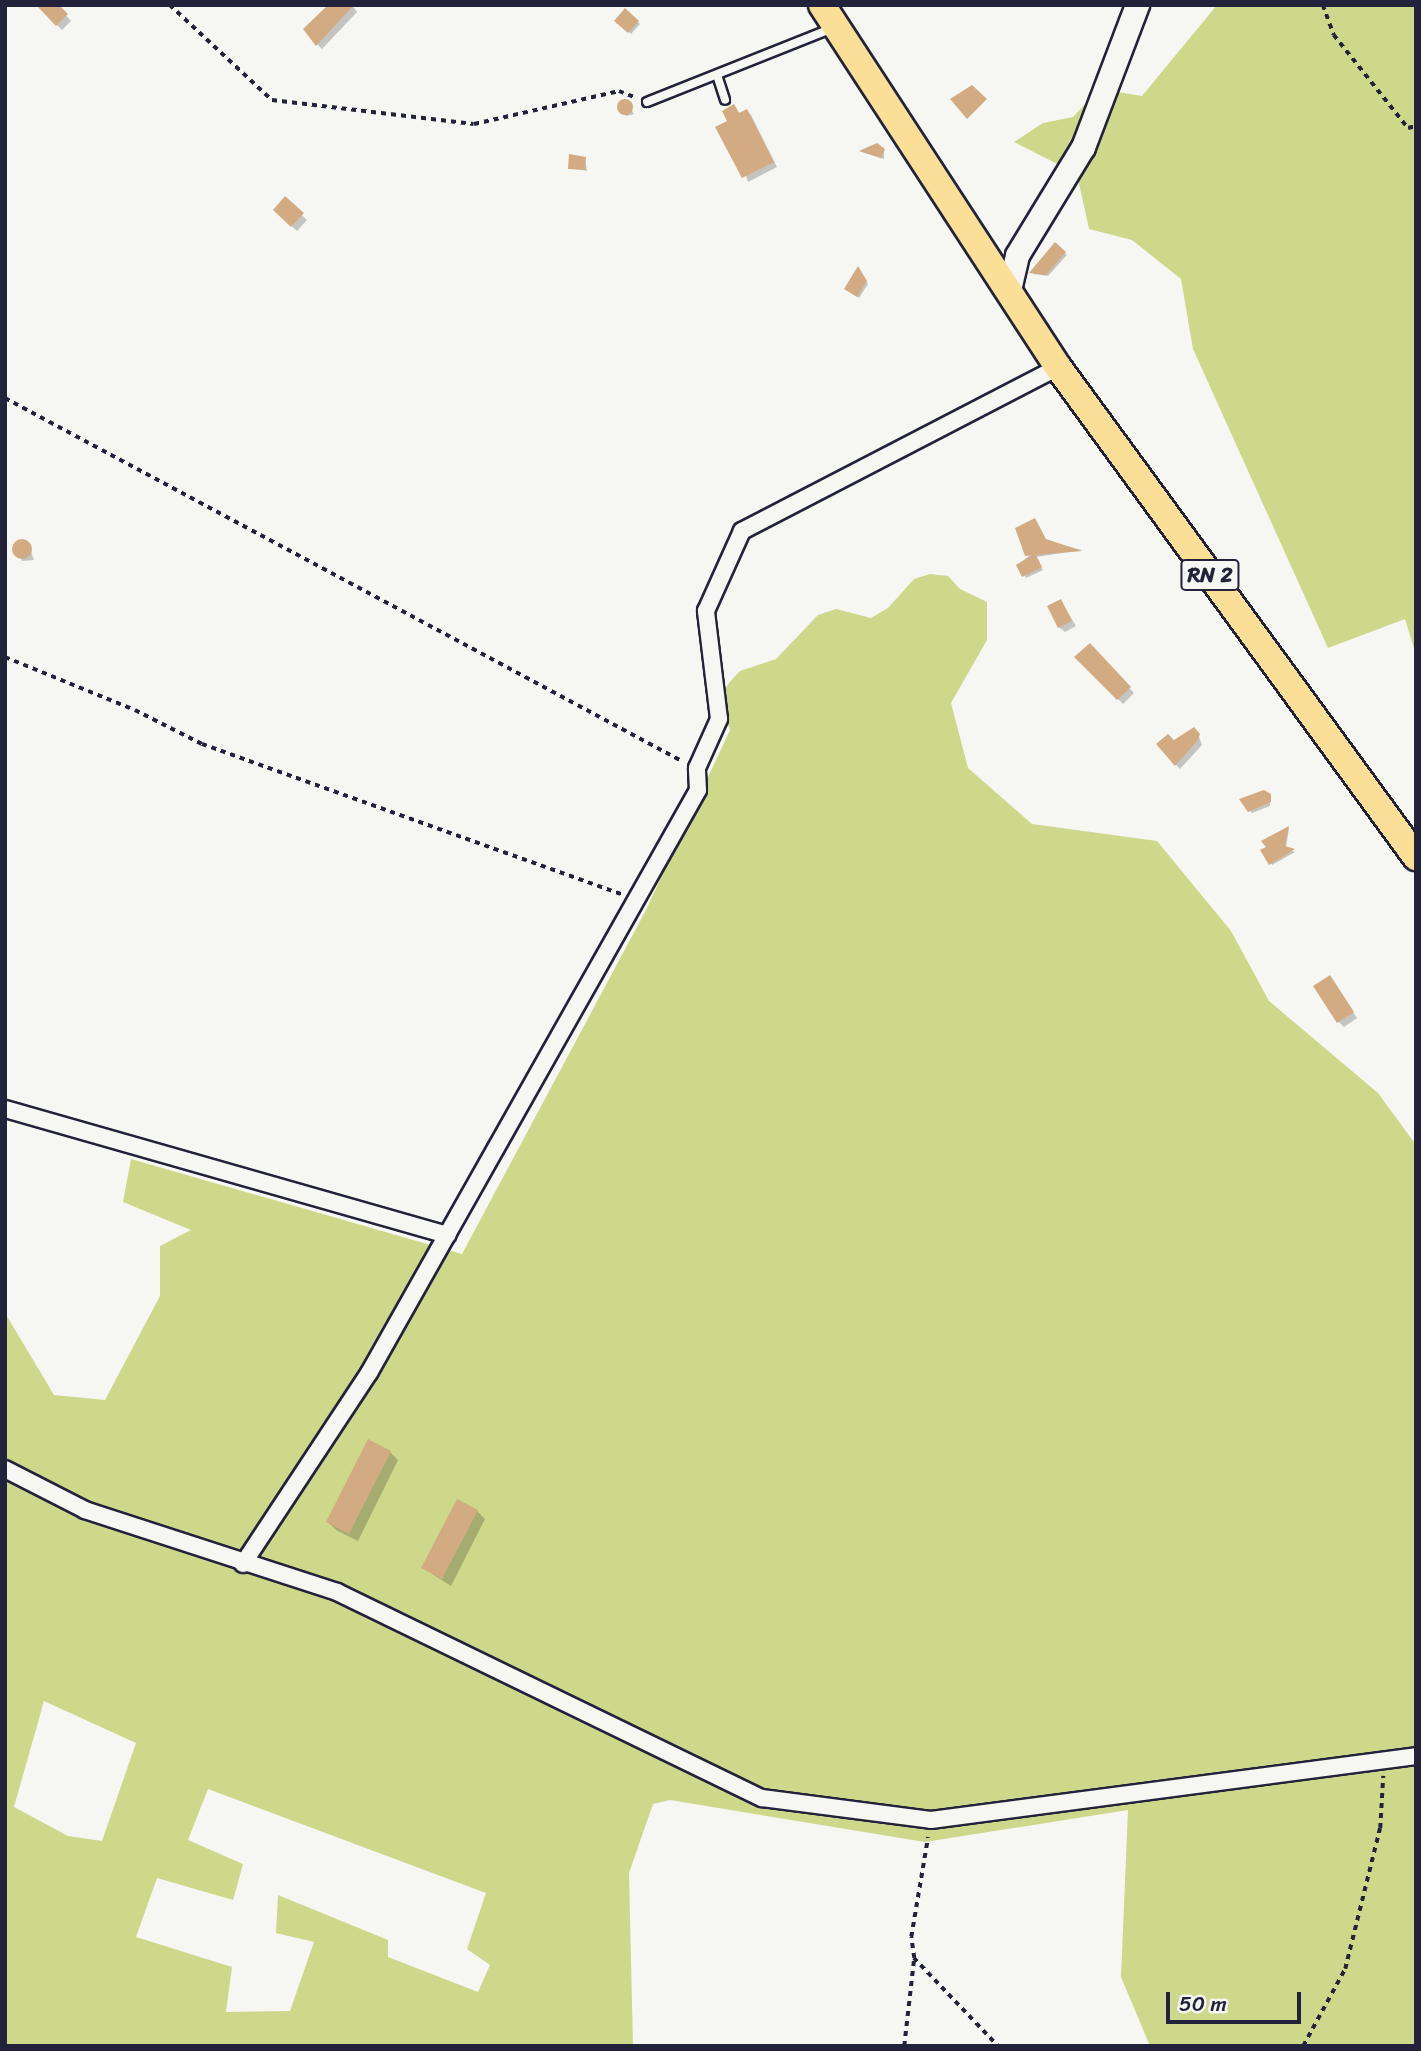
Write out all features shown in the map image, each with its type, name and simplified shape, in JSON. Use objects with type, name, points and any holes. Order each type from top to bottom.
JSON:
[{"type":"main road","name":"RN 2","points":[[822,5],[1058,368],[1416,857]]},
{"type":"street","points":[[1009,290],[1017,255],[1083,147],[1137,5]]},
{"type":"street","points":[[243,1564],[369,1373],[634,899],[698,790],[697,768],[719,719],[706,611],[742,531],[1058,368]]},
{"type":"street","points":[[5,1110],[447,1235]]},
{"type":"street","points":[[5,1469],[85,1510],[243,1564],[337,1592],[762,1798],[931,1820],[1416,1756]]},
{"type":"lane","points":[[647,102],[836,27]]},
{"type":"lane","points":[[716,75],[725,100]]},
{"type":"path","points":[[170,5],[272,100],[474,124],[619,90],[647,102]]},
{"type":"path","points":[[1323,5],[1334,35],[1408,128],[1416,126]]},
{"type":"path","points":[[5,398],[697,768]]},
{"type":"path","points":[[5,657],[135,710],[202,744],[634,899]]},
{"type":"path","points":[[1303,2046],[1345,1969],[1380,1828],[1384,1760]]},
{"type":"path","points":[[904,2046],[914,1958],[911,1937],[931,1820]]},
{"type":"path","points":[[914,1958],[998,2046]]},
{"type":"green space","points":[[1217,5],[1416,5],[1416,655],[1405,619],[1328,648],[1193,349],[1181,279],[1132,240],[1089,229],[1077,174],[1014,142],[1043,123],[1073,117],[1099,89],[1142,96]]},
{"type":"green space","points":[[930,574],[948,576],[960,589],[987,602],[987,640],[951,703],[968,768],[1032,824],[1157,841],[1231,931],[1269,1001],[1378,1093],[1416,1145],[1416,2046],[1150,2046],[1121,1977],[1128,1810],[925,1842],[670,1800],[653,1804],[629,1873],[633,2046],[5,2046],[5,1313],[54,1395],[105,1400],[160,1296],[160,1246],[191,1230],[123,1202],[131,1159],[462,1254],[646,910],[730,730],[720,702],[728,684],[740,671],[776,659],[818,615],[836,609],[871,618],[888,608],[914,579]],"holes":[[[44,1701],[136,1743],[102,1841],[68,1836],[14,1807]],[[208,1789],[486,1893],[467,1949],[490,1965],[478,1992],[388,1957],[388,1940],[278,1895],[276,1933],[314,1942],[290,2011],[226,2012],[232,1967],[136,1937],[157,1878],[233,1900],[243,1864],[188,1840]]]},
{"type":"building","points":[[36,5],[59,5],[68,14],[56,26]]},
{"type":"building","points":[[328,5],[354,5],[316,46],[303,29]]},
{"type":"building","points":[[625,8],[639,21],[628,33],[614,21]]},
{"type":"building","points":[[972,85],[987,99],[967,119],[950,99]]},
{"type":"building","points":[[625,99],[631,101],[631,113],[625,115],[619,113],[617,107],[619,101]]},
{"type":"building","points":[[734,104],[739,113],[747,109],[774,162],[742,178],[715,127],[727,121],[722,111]]},
{"type":"building","points":[[877,143],[885,149],[881,158],[859,151]]},
{"type":"building","points":[[569,154],[586,157],[585,170],[568,169]]},
{"type":"building","points":[[285,196],[304,213],[291,227],[273,210]]},
{"type":"building","points":[[1055,242],[1066,252],[1046,275],[1029,273]]},
{"type":"building","points":[[858,266],[867,281],[857,297],[844,289]]},
{"type":"building","points":[[1035,518],[1046,539],[1082,551],[1036,555],[1042,567],[1022,577],[1016,565],[1033,555],[1025,556],[1015,528]]},
{"type":"building","points":[[22,539],[29,542],[32,549],[29,556],[22,559],[15,556],[12,549],[15,542]]},
{"type":"building","points":[[1061,599],[1072,621],[1058,628],[1047,606]]},
{"type":"building","points":[[1090,643],[1131,687],[1117,700],[1074,657]]},
{"type":"building","points":[[1194,727],[1200,734],[1198,740],[1175,766],[1156,744],[1168,734],[1174,740]]},
{"type":"building","points":[[1264,790],[1271,794],[1271,802],[1248,812],[1239,799]]},
{"type":"building","points":[[1289,826],[1285,846],[1295,849],[1269,865],[1260,850],[1266,847],[1261,841]]},
{"type":"building","points":[[1330,975],[1354,1012],[1337,1023],[1313,986]]},
{"type":"building","points":[[368,1439],[391,1451],[349,1534],[326,1522]]},
{"type":"building","points":[[457,1499],[478,1510],[442,1579],[421,1568]]}]
